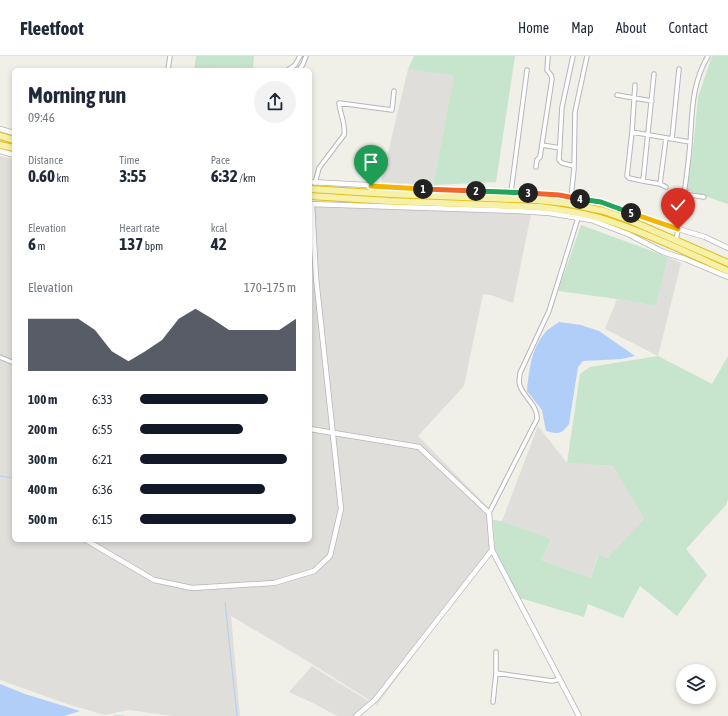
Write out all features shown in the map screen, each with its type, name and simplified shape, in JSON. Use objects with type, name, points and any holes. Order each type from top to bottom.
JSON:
[{"type":"highway","points":[[0,136],[12,139]]},
{"type":"highway","points":[[0,145],[12,148]]},
{"type":"highway","points":[[312,189],[554,201],[604,211],[629,220],[728,263]]},
{"type":"highway","points":[[312,196],[560,210],[611,222],[655,239],[728,272]]},
{"type":"street","points":[[168,68],[170,56]]},
{"type":"street","points":[[291,68],[297,64],[300,56]]},
{"type":"street","points":[[300,68],[306,56]]},
{"type":"street","points":[[536,167],[537,160],[540,157],[552,79],[552,75],[547,70],[548,56]]},
{"type":"street","points":[[573,56],[562,107],[559,162],[574,166]]},
{"type":"street","points":[[572,197],[575,112],[587,56]]},
{"type":"street","points":[[676,240],[690,142],[694,90],[700,70],[708,56]]},
{"type":"street","points":[[672,139],[679,69]]},
{"type":"street","points":[[511,192],[526,70]]},
{"type":"street","points":[[643,181],[649,135],[654,74]]},
{"type":"street","points":[[635,85],[632,132],[626,176],[629,178],[660,184],[666,187]]},
{"type":"street","points":[[394,91],[392,110],[339,103],[344,132],[319,168],[312,182],[511,192],[572,197],[601,202],[705,237],[728,248]]},
{"type":"street","points":[[617,95],[652,101]]},
{"type":"street","points":[[0,129],[12,132]]},
{"type":"street","points":[[632,132],[690,142]]},
{"type":"street","points":[[660,184],[666,138]]},
{"type":"street","points":[[542,145],[560,148]]},
{"type":"street","points":[[0,151],[12,154]]},
{"type":"street","points":[[683,194],[704,197]]},
{"type":"street","points":[[312,204],[528,209],[591,220],[628,234],[663,252],[685,259],[728,278]]},
{"type":"street","points":[[578,218],[549,311],[520,373],[520,386],[535,409],[537,419],[489,513],[492,550],[579,716]]},
{"type":"street","points":[[89,542],[154,580],[192,588],[274,583],[314,571],[330,556],[341,509],[316,278],[312,219]]},
{"type":"street","points":[[0,357],[12,362]]},
{"type":"street","points":[[312,429],[419,447],[489,513]]},
{"type":"street","points":[[356,716],[375,700],[492,550]]},
{"type":"street","points":[[493,702],[496,673],[496,652]]},
{"type":"street","points":[[496,673],[552,682],[560,679]]},
{"type":"shaded area","points":[[408,69],[454,76],[433,185],[381,182]]},
{"type":"shaded area","points":[[0,156],[12,159],[12,542],[312,542],[312,205],[531,214],[513,303],[491,295],[483,294],[464,386],[418,436],[489,508],[491,551],[377,705],[309,662],[231,616],[240,716],[172,716],[129,710],[105,715],[67,704],[0,680]]},
{"type":"shaded area","points":[[668,257],[681,263],[658,356],[605,329],[617,299],[656,306]]},
{"type":"shaded area","points":[[538,426],[567,463],[613,466],[644,519],[607,558],[597,556],[591,578],[541,560],[551,539],[502,521]]},
{"type":"shaded area","points":[[312,666],[370,702],[355,716],[337,716],[289,692]]},
{"type":"green space","points":[[196,56],[254,56],[253,68],[194,68]]},
{"type":"green space","points":[[414,56],[515,56],[496,182],[433,185],[454,76],[408,69]]},
{"type":"green space","points":[[712,56],[728,56],[728,204],[687,190],[698,97]]},
{"type":"green space","points":[[581,225],[668,257],[656,306],[558,291]]},
{"type":"green space","points":[[658,356],[712,384],[728,356],[728,499],[726,505],[686,549],[707,575],[677,616],[640,586],[623,618],[588,604],[584,617],[520,598],[495,549],[493,520],[502,521],[551,539],[541,560],[591,578],[598,555],[607,558],[644,519],[613,466],[567,463],[580,374],[590,367]]},
{"type":"water","points":[[559,322],[581,325],[599,331],[635,356],[621,359],[583,361],[578,367],[569,424],[564,430],[556,433],[546,431],[542,410],[527,391],[530,368],[536,347],[545,332]]},
{"type":"water","points":[[0,684],[25,694],[80,711],[64,716],[0,716]]},
{"type":"waterway","points":[[0,476],[12,478]]},
{"type":"waterway","points":[[225,602],[237,716]]},
{"type":"waterway","points":[[114,716],[124,716]]},
{"type":"route","points":[[371,186],[559,195],[601,202],[678,229]]}]
